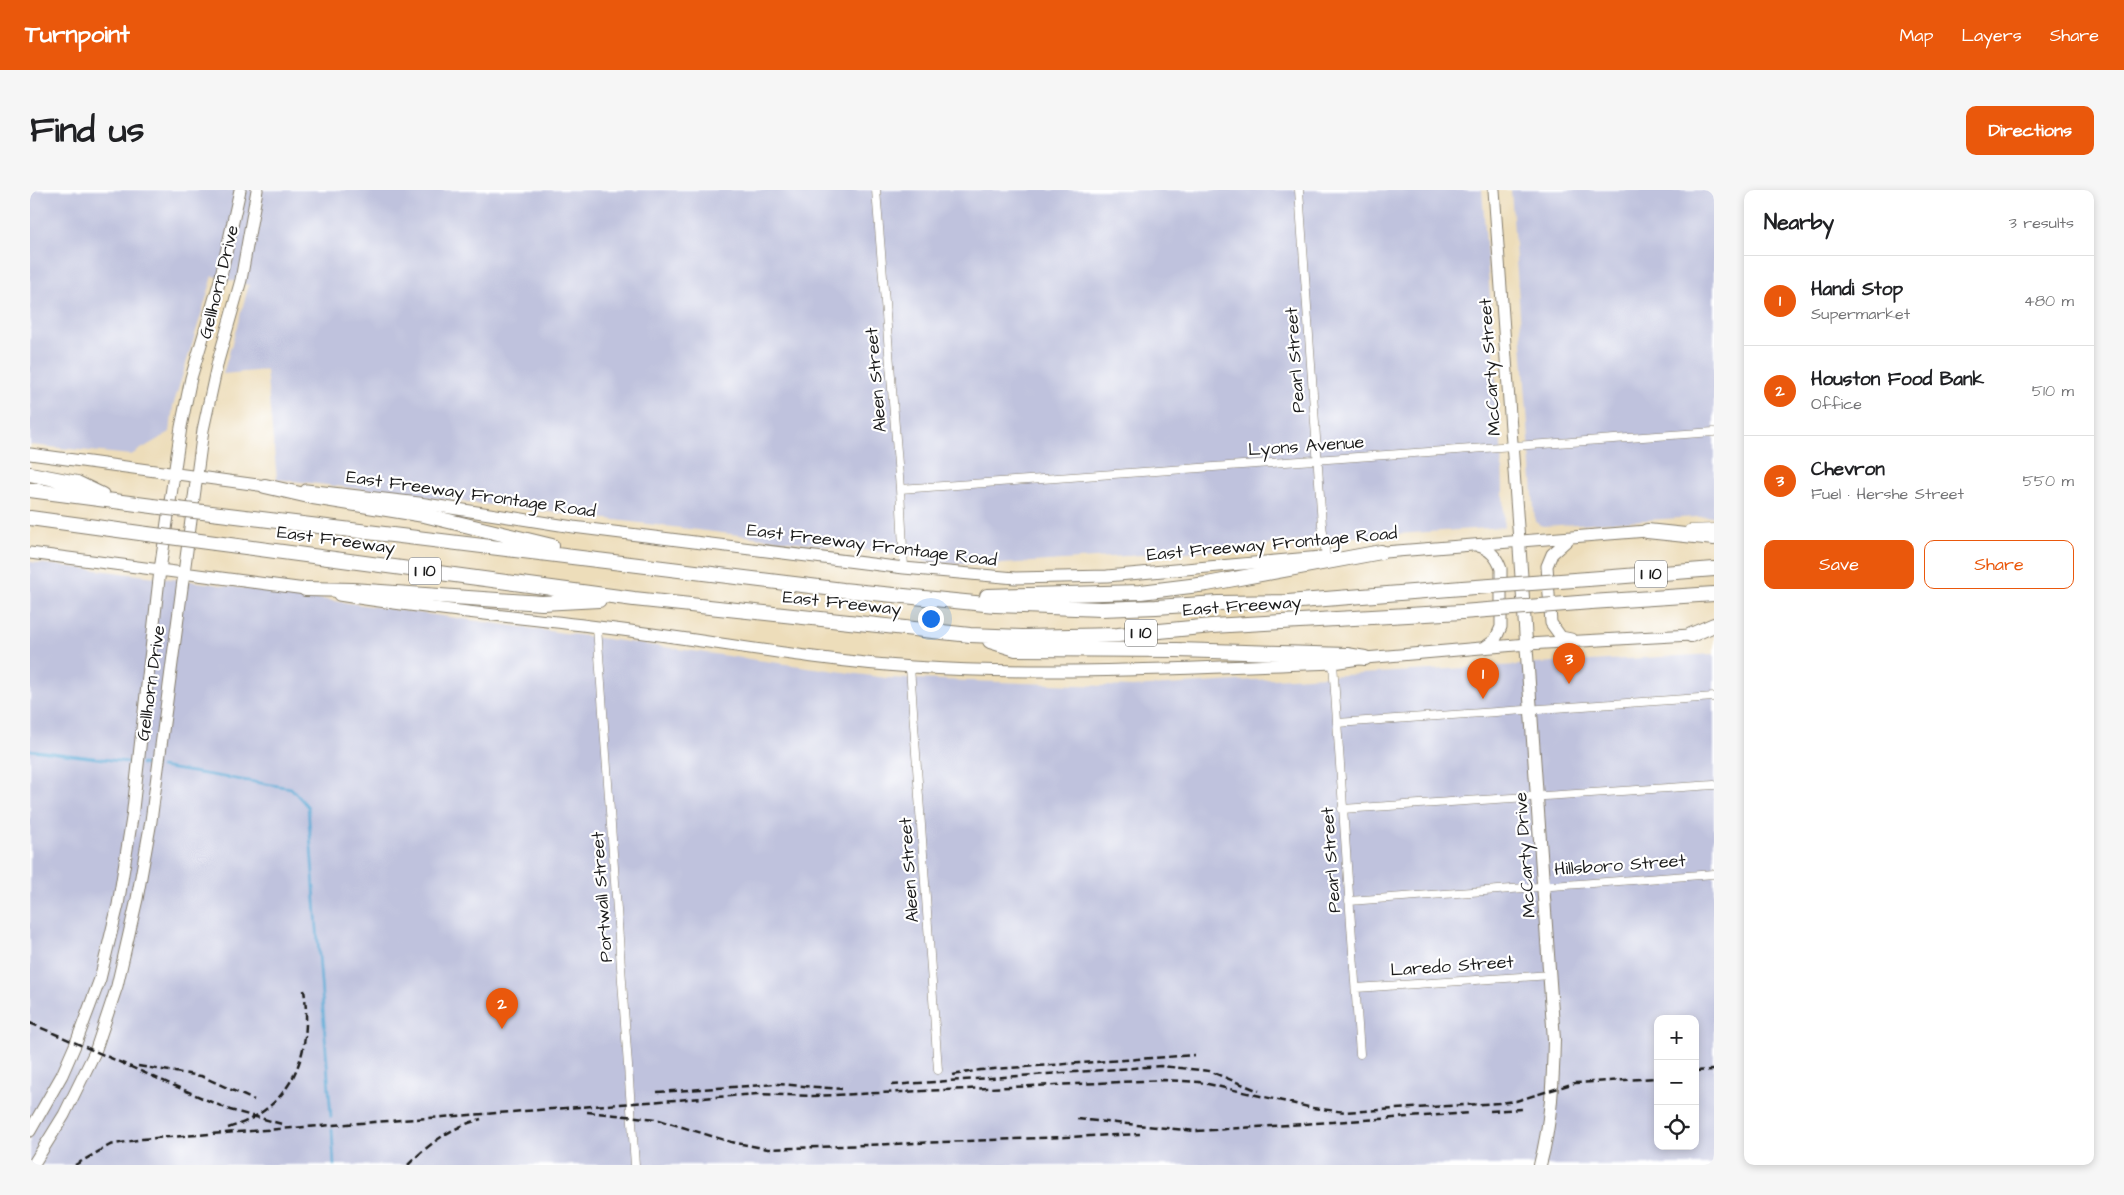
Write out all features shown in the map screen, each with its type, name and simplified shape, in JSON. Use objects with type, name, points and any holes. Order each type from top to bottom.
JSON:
[{"type":"highway","points":[[30,474],[76,483],[111,500]]},
{"type":"highway","points":[[265,486],[313,497],[424,515],[618,562]]},
{"type":"highway","name":"East Freeway","points":[[30,490],[911,598],[995,605],[1101,609],[1288,602],[1714,569]]},
{"type":"highway","name":"East Freeway","points":[[35,519],[634,599],[970,635],[1022,637],[1118,635],[1212,626],[1462,612],[1714,594]]},
{"type":"highway","points":[[1647,531],[1714,538]]},
{"type":"highway","points":[[911,598],[1141,592],[1206,584],[1381,552]]},
{"type":"highway","points":[[305,589],[352,590],[542,603],[634,599]]},
{"type":"highway","points":[[1691,635],[1714,626]]},
{"type":"highway","points":[[970,635],[1016,649],[1177,650],[1347,655],[1365,658]]},
{"type":"main road","name":"Gellhorn Drive","points":[[30,1131],[62,1075],[100,979],[121,886],[132,818],[160,570],[189,386],[220,280],[240,190]]},
{"type":"main road","name":"Gellhorn Drive","points":[[32,1165],[64,1115],[96,1052],[117,986],[151,821],[203,430],[220,351],[241,280],[257,190]]},
{"type":"main road","name":"McCarty Street","points":[[1494,190],[1519,542]]},
{"type":"main road","points":[[201,344],[220,351]]},
{"type":"main road","name":"East Freeway Frontage Road","points":[[30,454],[197,478],[418,503],[573,527],[904,568],[1015,578],[1047,579],[1227,567],[1470,544],[1519,542],[1647,531]]},
{"type":"main road","points":[[1571,537],[1552,554],[1548,566],[1552,623],[1561,637],[1580,641]]},
{"type":"main road","name":"McCarty Drive","points":[[1519,542],[1551,975],[1554,1040],[1552,1089],[1546,1142],[1540,1165]]},
{"type":"main road","points":[[1470,544],[1490,551],[1498,560],[1501,569],[1501,627],[1495,640],[1484,648]]},
{"type":"main road","points":[[30,553],[305,589],[396,604],[597,627],[799,655],[910,667],[1049,671],[1333,663],[1365,658],[1527,644],[1691,635]]},
{"type":"main road","points":[[146,699],[166,704]]},
{"type":"main road","points":[[132,818],[151,821]]},
{"type":"main road","points":[[121,886],[138,890]]},
{"type":"main road","points":[[100,979],[117,986]]},
{"type":"main road","points":[[62,1075],[81,1081]]},
{"type":"street","name":"Aleen Street","points":[[876,190],[900,489],[904,568]]},
{"type":"street","name":"Pearl Street","points":[[1299,190],[1317,460],[1326,557]]},
{"type":"street","name":"Lyons Avenue","points":[[900,489],[1513,448],[1714,432]]},
{"type":"street","name":"East Freeway Frontage Road","points":[[1647,531],[1714,528]]},
{"type":"street","name":"Portwall Street","points":[[597,627],[635,1165]]},
{"type":"street","points":[[1691,635],[1714,634]]},
{"type":"street","name":"Pearl Street","points":[[1333,663],[1360,1054]]},
{"type":"street","name":"Aleen Street","points":[[910,667],[938,1070]]},
{"type":"street","points":[[1337,723],[1714,697]]},
{"type":"street","points":[[1342,809],[1714,784]]},
{"type":"street","name":"Hillsboro Street","points":[[1348,901],[1714,874]]},
{"type":"street","name":"Laredo Street","points":[[1356,988],[1551,975]]},
{"type":"shaded area","points":[[30,190],[1482,190],[1502,458],[1504,527],[1335,538],[1202,551],[988,565],[929,563],[912,556],[277,479],[266,370],[223,374],[249,285],[213,276],[173,406],[170,432],[131,455],[30,445]]},
{"type":"shaded area","points":[[1511,190],[1714,190],[1714,516],[1543,526],[1535,522]]},
{"type":"shaded area","points":[[30,562],[198,582],[886,678],[1132,687],[1714,654],[1714,1165],[30,1165]]},
{"type":"waterway","points":[[30,750],[135,763]]},
{"type":"waterway","points":[[141,764],[155,766]]},
{"type":"waterway","points":[[161,767],[291,788],[308,807],[331,1117]]},
{"type":"waterway","points":[[332,1130],[334,1165]]},
{"type":"railway","points":[[228,1128],[251,1119],[269,1107],[283,1092],[294,1075],[301,1056],[305,1035],[304,990]]},
{"type":"railway","points":[[30,1023],[230,1110],[282,1124]]},
{"type":"railway","points":[[953,1075],[980,1070],[1195,1055]]},
{"type":"railway","points":[[138,1066],[201,1076],[254,1100]]},
{"type":"railway","points":[[891,1085],[1161,1066],[1209,1071],[1259,1091]]},
{"type":"railway","points":[[1699,1071],[1714,1070]]},
{"type":"railway","points":[[75,1165],[110,1145],[142,1139],[757,1094],[813,1096],[1164,1080],[1199,1082],[1313,1108],[1345,1112],[1499,1103],[1516,1101],[1575,1083],[1654,1078]]},
{"type":"railway","points":[[657,1092],[778,1084],[842,1089]]},
{"type":"railway","points":[[1490,1111],[1522,1109]]},
{"type":"railway","points":[[587,1112],[656,1119],[731,1142],[768,1149],[1140,1134]]},
{"type":"railway","points":[[1077,1119],[1196,1131],[1470,1113]]},
{"type":"railway","points":[[408,1165],[441,1137],[481,1119]]},
{"type":"place","name":"Chevron","points":[[1569,684]]},
{"type":"place","name":"Handi Stop","points":[[1483,699]]},
{"type":"place","name":"Houston Food Bank","points":[[502,1029]]}]
